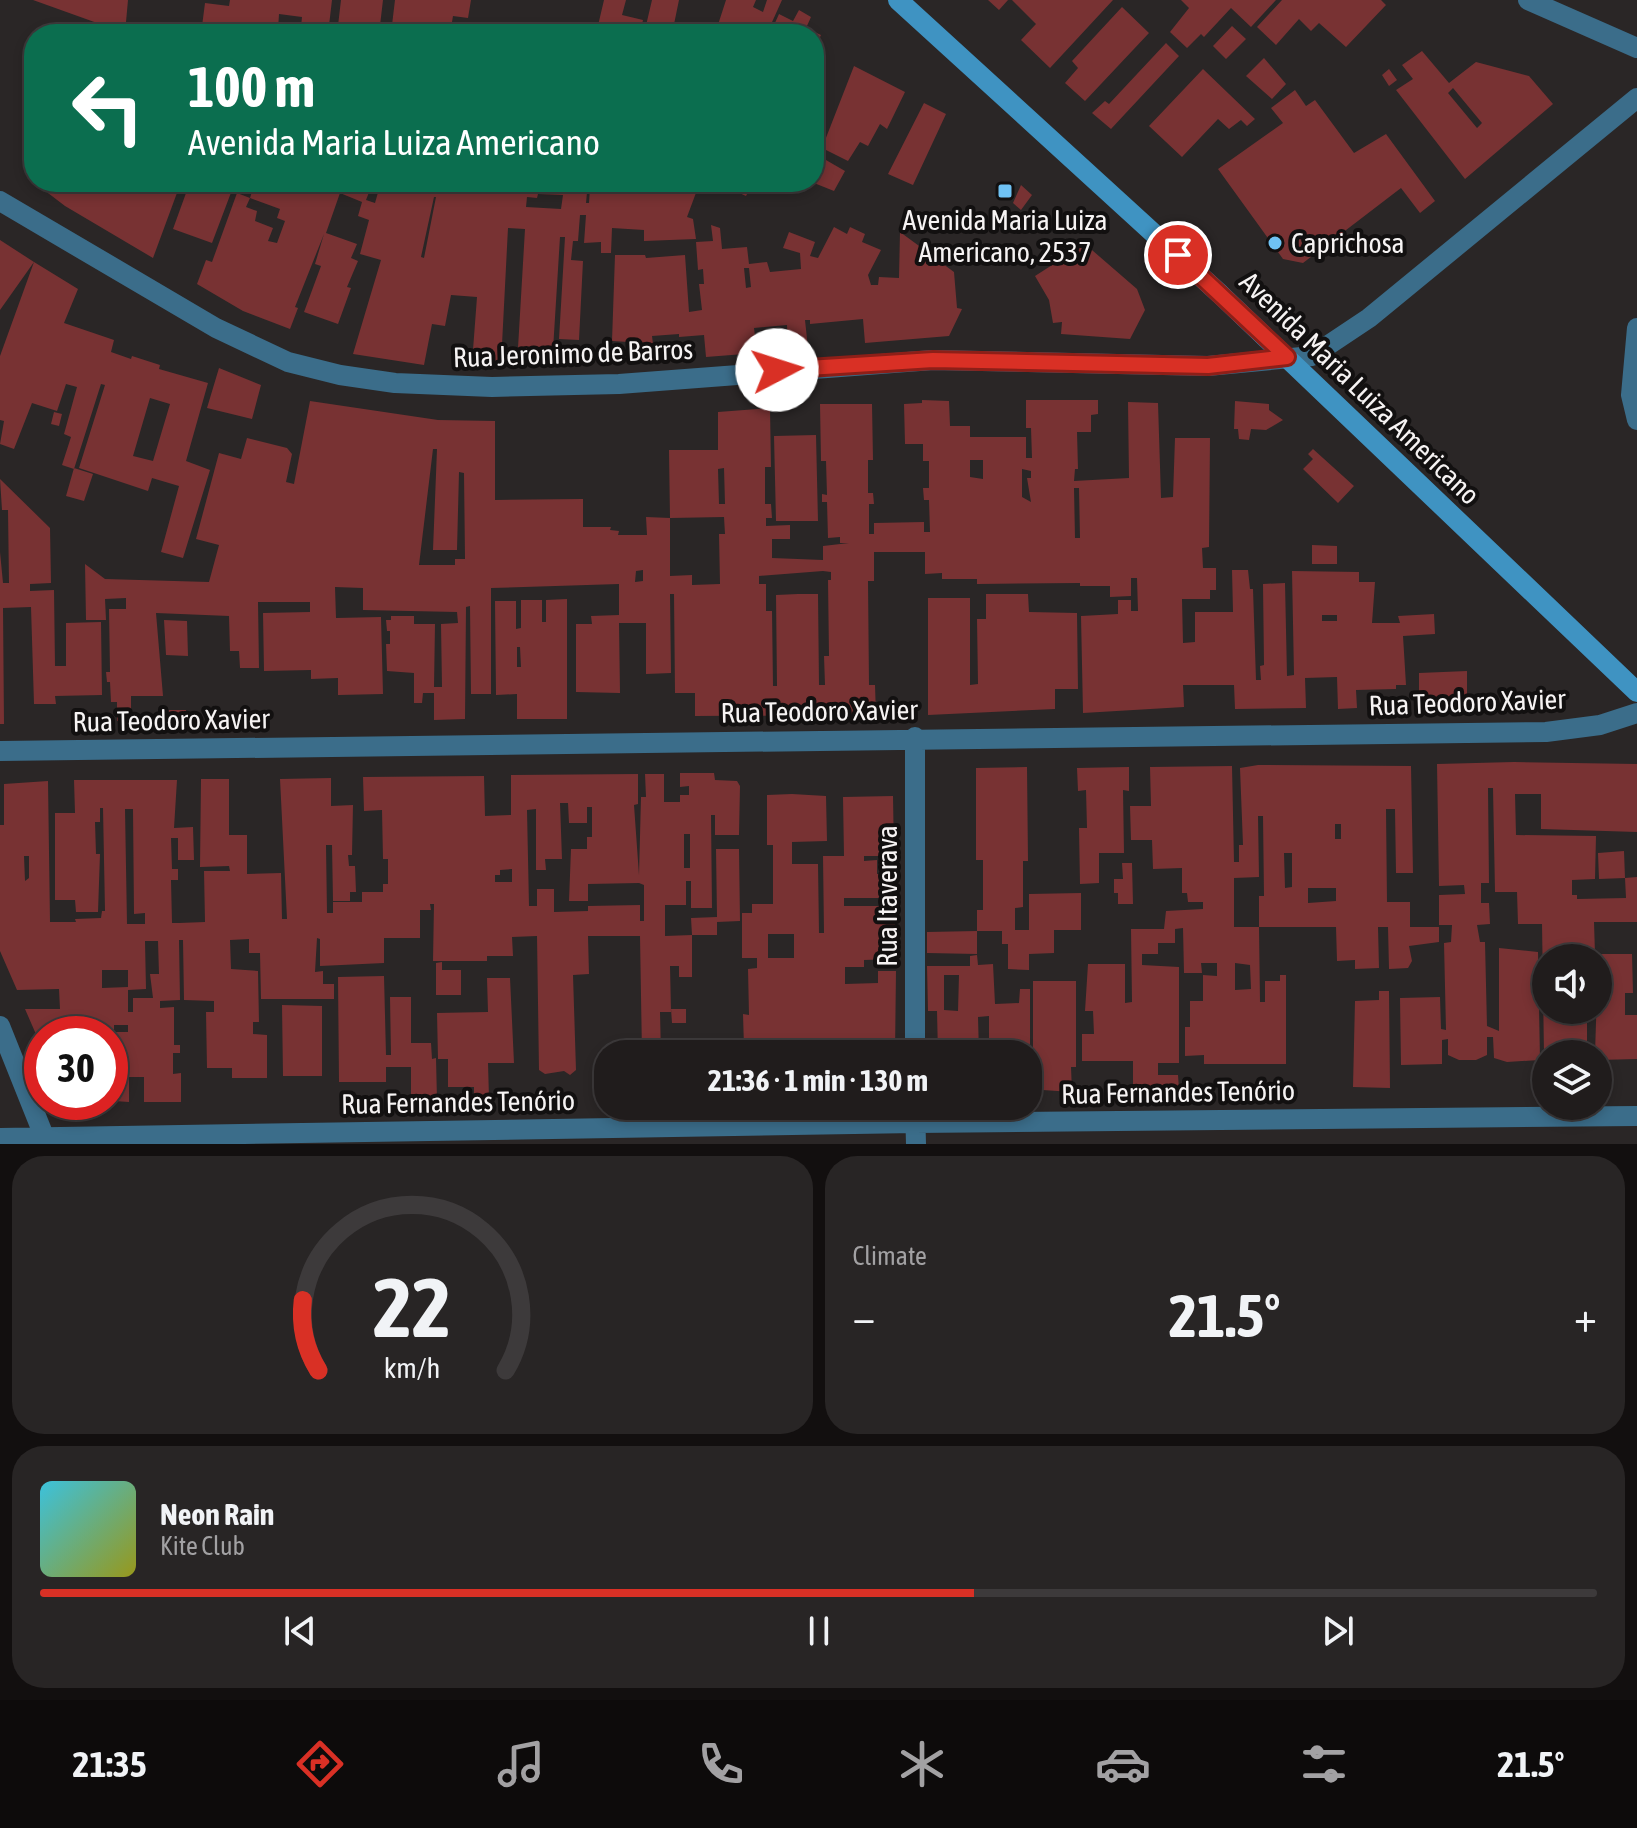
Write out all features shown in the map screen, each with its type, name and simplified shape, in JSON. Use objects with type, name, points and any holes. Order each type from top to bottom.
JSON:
[{"type":"main road","name":"Avenida Maria Luiza Americano","points":[[898,0],[1287,357],[1637,692]]},
{"type":"street","points":[[1528,0],[1637,48]]},
{"type":"street","name":"Rua Jeronimo de Barros","points":[[0,201],[216,328],[288,362],[340,375],[395,383],[492,387],[619,384],[933,360],[1208,366],[1312,356],[1369,318],[1637,98]]},
{"type":"street","points":[[1637,328],[1631,395],[1637,420]]},
{"type":"street","name":"Rua Teodoro Xavier","points":[[0,751],[915,737],[1546,732],[1600,725],[1637,713]]},
{"type":"street","name":"Rua Itaverava","points":[[915,737],[915,1040]]},
{"type":"street","points":[[0,1026],[44,1136]]},
{"type":"street","name":"Rua Fernandes Tenório","points":[[1042,1114],[1637,1116]]},
{"type":"street","name":"Rua Fernandes Tenório","points":[[0,1138],[677,1120]]},
{"type":"street","points":[[915,1120],[916,1144]]},
{"type":"building","points":[[33,0],[128,0],[126,24],[100,24]]},
{"type":"building","points":[[230,0],[332,0],[329,24],[301,24],[302,17],[279,14],[278,24],[202,24],[205,3],[229,6]]},
{"type":"building","points":[[341,0],[383,0],[380,24],[338,24]]},
{"type":"building","points":[[395,0],[471,0],[468,18],[453,16],[452,24],[392,24]]},
{"type":"building","points":[[604,0],[626,0],[622,15],[643,20],[642,24],[598,24]]},
{"type":"building","points":[[652,0],[679,0],[674,24],[646,24]]},
{"type":"building","points":[[726,0],[756,0],[753,7],[763,12],[767,0],[782,0],[771,24],[718,24]]},
{"type":"building","points":[[988,0],[1008,0],[999,10]]},
{"type":"building","points":[[1012,0],[1113,0],[1050,68],[1021,40],[1036,24]]},
{"type":"building","points":[[1181,0],[1276,0],[1251,27],[1231,8],[1204,37],[1201,34],[1187,48],[1170,32],[1189,8]]},
{"type":"building","points":[[1282,0],[1381,0],[1386,5],[1346,47],[1319,23],[1311,31],[1299,19],[1276,45],[1257,27]]},
{"type":"building","points":[[1122,7],[1149,33],[1085,101],[1065,83],[1078,68],[1072,61]]},
{"type":"building","points":[[799,10],[811,17],[808,24],[774,24],[779,14],[793,21]]},
{"type":"building","points":[[1232,26],[1246,39],[1226,59],[1213,46]]},
{"type":"building","points":[[1166,43],[1179,56],[1111,129],[1092,113],[1105,101],[1109,104]]},
{"type":"building","points":[[1422,51],[1449,83],[1476,62],[1529,76],[1553,104],[1465,179],[1396,90],[1413,79],[1402,65]],"holes":[[[1453,88],[1482,123],[1477,128],[1448,93]]]},
{"type":"building","points":[[1264,58],[1286,84],[1272,99],[1246,76]]},
{"type":"building","points":[[854,66],[905,92],[887,129],[880,124],[868,146],[860,142],[848,161],[824,149]]},
{"type":"building","points":[[1203,69],[1255,119],[1247,126],[1241,120],[1229,129],[1218,119],[1182,157],[1149,126]]},
{"type":"building","points":[[1389,69],[1397,80],[1389,86],[1382,75]]},
{"type":"building","points":[[1295,90],[1306,106],[1315,100],[1354,153],[1386,134],[1435,201],[1420,213],[1401,188],[1303,263],[1283,259],[1218,169],[1283,123],[1271,108]]},
{"type":"building","points":[[924,103],[946,114],[913,185],[888,174]]},
{"type":"building","points":[[824,159],[845,171],[834,191],[824,187]]},
{"type":"building","points":[[1021,185],[1032,195],[1021,210],[1013,203]]},
{"type":"building","points":[[48,192],[177,192],[153,258]]},
{"type":"building","points":[[186,192],[231,192],[212,243],[173,229]]},
{"type":"building","points":[[252,192],[369,192],[366,200],[375,203],[378,192],[587,192],[586,203],[589,203],[590,192],[696,192],[687,217],[693,219],[696,239],[644,241],[644,230],[612,228],[611,253],[601,253],[601,242],[584,243],[586,215],[580,215],[578,241],[573,241],[571,260],[583,261],[579,340],[559,339],[565,237],[560,237],[552,366],[517,365],[525,229],[508,228],[501,364],[472,363],[477,297],[451,295],[445,326],[432,324],[424,365],[353,354],[381,260],[360,254],[369,220],[358,216],[362,202],[340,193],[326,233],[357,244],[351,258],[358,261],[347,287],[351,288],[338,324],[304,312],[321,266],[315,264],[324,234],[295,307],[298,308],[290,329],[243,311],[197,284],[206,260],[212,262],[237,193],[250,198]],"holes":[[[563,195],[561,209],[526,207],[527,197]],[[436,197],[424,258],[421,257]],[[250,198],[280,209],[277,218],[285,221],[277,243],[268,241],[273,228],[255,221],[257,211],[246,207]]]},
{"type":"building","points":[[711,225],[720,228],[722,249],[747,247],[749,264],[767,262],[770,272],[801,269],[800,253],[783,248],[789,232],[815,242],[810,256],[818,258],[834,227],[847,234],[850,227],[865,234],[862,242],[881,250],[868,275],[871,285],[878,285],[879,277],[899,278],[900,232],[926,251],[926,264],[935,265],[939,261],[954,272],[957,308],[962,309],[949,336],[865,343],[863,319],[810,324],[810,320],[805,320],[808,348],[788,349],[787,325],[754,328],[757,353],[706,357],[704,335],[652,336],[655,361],[631,363],[629,342],[612,341],[615,255],[645,255],[646,258],[685,255],[689,312],[702,310],[699,284],[704,284],[703,269],[698,270],[696,242],[713,241]],"holes":[[[744,268],[749,268],[751,287],[746,288]]]},
{"type":"building","points":[[0,240],[34,262],[0,310]]},
{"type":"building","points":[[1085,244],[1137,289],[1145,310],[1130,339],[1061,334],[1062,322],[1053,323],[1049,300],[1035,276]]},
{"type":"building","points":[[34,262],[78,289],[64,323],[114,340],[111,352],[131,359],[132,356],[160,365],[159,369],[208,383],[186,461],[210,470],[183,558],[161,552],[179,486],[152,478],[148,491],[79,468],[105,385],[101,384],[74,469],[62,465],[71,437],[64,434],[77,387],[66,384],[57,411],[32,403],[14,449],[0,444],[4,421],[0,420],[0,356]],"holes":[[[150,398],[170,404],[153,461],[133,456]]]},
{"type":"building","points":[[219,368],[261,385],[252,419],[207,408]]},
{"type":"building","points":[[922,400],[949,401],[950,426],[970,426],[970,437],[1026,437],[1026,458],[1032,458],[1031,428],[1026,428],[1026,400],[1098,400],[1098,414],[1091,415],[1091,432],[1077,432],[1078,469],[1075,469],[1074,481],[1129,478],[1128,402],[1158,403],[1161,498],[1173,497],[1175,438],[1210,438],[1209,547],[1202,548],[1203,568],[1216,568],[1216,590],[1210,590],[1210,599],[1182,599],[1183,643],[1195,642],[1195,612],[1233,612],[1232,570],[1248,570],[1250,589],[1253,589],[1256,680],[1261,680],[1260,666],[1264,665],[1263,584],[1285,583],[1287,676],[1294,675],[1292,571],[1359,572],[1359,582],[1375,582],[1372,623],[1400,623],[1398,616],[1434,614],[1435,634],[1403,636],[1406,685],[1396,685],[1396,689],[1356,690],[1357,708],[1338,709],[1337,677],[1305,678],[1306,708],[1235,709],[1234,685],[1183,685],[1184,707],[1083,713],[1081,616],[1118,614],[1118,600],[1131,600],[1131,611],[1138,611],[1137,578],[1131,578],[1131,596],[1110,597],[1110,586],[1080,586],[1080,583],[977,584],[977,579],[942,579],[942,573],[925,574],[925,552],[874,552],[874,581],[868,581],[869,685],[875,685],[876,715],[695,716],[695,693],[675,693],[674,594],[670,594],[671,673],[646,674],[646,623],[619,623],[620,693],[576,692],[576,624],[592,624],[591,616],[619,615],[619,584],[491,588],[491,694],[471,694],[470,606],[466,607],[465,719],[434,720],[434,693],[423,693],[422,703],[414,703],[414,673],[387,671],[386,644],[390,644],[390,631],[387,631],[386,620],[391,620],[391,616],[414,616],[414,624],[435,624],[434,687],[442,687],[441,624],[458,623],[457,612],[363,610],[363,588],[335,587],[336,618],[381,617],[383,694],[338,695],[338,678],[311,679],[311,670],[264,671],[263,613],[310,612],[310,602],[258,602],[259,668],[240,668],[239,651],[230,651],[229,616],[156,613],[163,696],[131,696],[131,721],[117,721],[117,702],[111,702],[106,672],[110,672],[109,609],[126,609],[126,598],[105,599],[106,620],[86,620],[85,564],[105,579],[209,582],[219,545],[196,539],[219,453],[241,459],[247,438],[287,448],[292,454],[286,482],[294,484],[310,401],[438,420],[495,421],[495,500],[583,499],[583,527],[611,527],[610,530],[619,531],[618,535],[647,535],[646,517],[670,518],[669,450],[718,450],[718,412],[770,408],[771,467],[765,467],[765,504],[771,504],[772,518],[766,518],[766,526],[790,525],[790,539],[772,539],[772,558],[823,560],[823,546],[849,543],[840,543],[840,537],[828,538],[827,502],[822,502],[822,494],[827,495],[826,461],[821,461],[820,404],[872,404],[873,460],[868,460],[868,493],[873,493],[874,504],[869,504],[869,534],[874,534],[874,523],[924,522],[924,532],[930,532],[929,500],[924,500],[923,488],[929,488],[929,461],[923,461],[923,444],[905,444],[904,404],[922,403]],"holes":[[[433,449],[437,449],[433,550],[457,550],[459,472],[464,473],[465,559],[455,559],[455,565],[419,565]],[[970,460],[983,460],[983,479],[970,477]],[[724,468],[725,504],[719,504],[718,469]],[[1022,469],[1031,471],[1031,478],[1027,478],[1031,502],[1022,497]],[[1074,488],[1079,488],[1080,538],[1075,538]],[[724,517],[725,534],[719,534],[720,584],[692,585],[692,575],[670,576],[670,518]],[[643,570],[643,581],[635,582],[636,571]],[[831,572],[831,580],[828,580],[829,656],[824,656],[825,685],[819,685],[818,594],[798,594],[776,595],[777,686],[773,686],[772,611],[766,611],[766,584],[759,584],[759,576]],[[1322,615],[1337,615],[1337,621],[1322,621]]]},
{"type":"building","points":[[1235,401],[1269,404],[1269,410],[1283,420],[1266,430],[1251,429],[1249,440],[1239,439],[1238,429],[1234,429]]},
{"type":"building","points":[[54,412],[62,414],[59,426],[51,424]]},
{"type":"building","points":[[816,435],[818,521],[776,521],[774,436]]},
{"type":"building","points":[[1313,449],[1354,486],[1338,503],[1303,469],[1313,459],[1308,454]]},
{"type":"building","points":[[74,468],[93,474],[84,501],[66,496]]},
{"type":"building","points":[[0,479],[50,528],[51,583],[30,584],[30,591],[54,590],[55,666],[66,666],[66,623],[101,622],[102,695],[55,696],[56,704],[34,704],[31,607],[3,608],[4,724],[0,724],[0,552],[3,583],[9,583],[8,510],[2,510]]},
{"type":"building","points":[[1312,545],[1337,546],[1337,564],[1312,564]]},
{"type":"building","points":[[986,594],[1028,594],[1029,612],[1077,613],[1078,689],[1055,689],[1055,709],[928,715],[928,598],[970,598],[970,685],[978,684],[977,619],[986,619]]},
{"type":"building","points":[[567,599],[567,719],[517,719],[517,694],[496,695],[495,601],[516,601],[516,629],[521,628],[521,600],[542,600],[542,622],[546,622],[546,600]],"holes":[[[517,647],[520,647],[521,667],[517,667]]]},
{"type":"building","points":[[164,620],[187,621],[188,656],[166,655]]},
{"type":"building","points":[[1467,671],[1467,701],[1419,706],[1419,673]]},
{"type":"building","points":[[169,710],[186,710],[186,720],[169,721]]},
{"type":"building","points":[[1437,764],[1637,764],[1637,832],[1541,829],[1541,794],[1515,794],[1516,835],[1596,836],[1595,879],[1572,880],[1572,895],[1577,895],[1577,899],[1626,898],[1625,878],[1637,877],[1637,922],[1594,922],[1595,944],[1542,944],[1542,924],[1518,924],[1517,892],[1495,892],[1493,788],[1488,788],[1489,883],[1481,883],[1481,903],[1489,903],[1490,924],[1477,925],[1480,942],[1485,942],[1487,1026],[1499,1031],[1499,948],[1532,951],[1532,1024],[1539,1024],[1540,1040],[1532,1040],[1532,1060],[1507,1062],[1494,1058],[1493,1037],[1487,1037],[1487,1055],[1476,1060],[1459,1060],[1448,1055],[1448,1039],[1442,1040],[1442,1064],[1401,1065],[1400,998],[1440,997],[1441,1029],[1446,1030],[1444,943],[1451,942],[1452,925],[1439,925],[1439,895],[1465,894],[1464,885],[1439,886]]},
{"type":"building","points":[[1258,765],[1411,766],[1413,873],[1396,873],[1395,809],[1386,809],[1387,902],[1410,902],[1410,927],[1439,927],[1439,942],[1409,946],[1412,961],[1408,968],[1389,969],[1388,927],[1378,927],[1379,968],[1355,969],[1355,960],[1337,961],[1336,927],[1259,927],[1260,1002],[1265,1002],[1265,981],[1280,981],[1280,975],[1286,975],[1286,1064],[1204,1064],[1204,1055],[1185,1056],[1185,1027],[1190,1027],[1190,1001],[1203,1001],[1203,975],[1217,976],[1217,963],[1201,963],[1202,973],[1184,973],[1183,928],[1175,929],[1175,943],[1158,943],[1158,954],[1142,954],[1142,965],[1179,967],[1179,1063],[1158,1063],[1158,1075],[1178,1075],[1179,1089],[1133,1092],[1133,1061],[1082,1061],[1082,1034],[1094,1034],[1093,1011],[1085,1011],[1088,964],[1125,964],[1125,1003],[1132,1002],[1131,929],[1164,929],[1166,911],[1203,909],[1203,902],[1188,902],[1187,893],[1182,893],[1182,868],[1153,869],[1152,840],[1131,840],[1130,806],[1151,806],[1150,767],[1232,766],[1234,862],[1239,862],[1239,845],[1243,845],[1240,768]],"holes":[[[1258,816],[1263,816],[1264,896],[1259,896],[1259,927],[1234,927],[1234,878],[1259,877]],[[1335,824],[1341,824],[1341,839],[1335,839]],[[1284,853],[1292,853],[1292,887],[1285,888]],[[1308,888],[1336,888],[1336,901],[1308,903]],[[1235,963],[1250,965],[1251,989],[1235,990]]]},
{"type":"building","points":[[1027,767],[1028,861],[1023,861],[1023,907],[1015,908],[1015,930],[1029,930],[1029,894],[1081,893],[1081,930],[1054,930],[1054,953],[1029,954],[1029,970],[1008,969],[1008,944],[1002,944],[1002,931],[977,931],[977,910],[983,910],[983,860],[976,860],[976,768]]},
{"type":"building","points":[[1129,767],[1129,791],[1123,790],[1124,853],[1099,853],[1099,883],[1080,884],[1079,828],[1087,828],[1086,790],[1078,791],[1077,768]]},
{"type":"building","points":[[680,773],[714,773],[715,780],[737,781],[740,786],[739,835],[715,835],[715,815],[711,815],[712,908],[691,908],[691,881],[686,881],[686,905],[665,905],[665,936],[692,935],[692,977],[679,977],[679,966],[670,966],[671,1012],[660,1012],[661,1040],[642,1040],[640,936],[588,936],[589,974],[573,975],[576,1070],[570,1075],[564,1071],[545,1074],[539,1070],[537,936],[512,937],[513,956],[487,956],[487,961],[433,961],[434,904],[430,904],[431,910],[420,910],[420,938],[384,938],[384,963],[320,966],[320,939],[317,938],[315,972],[323,971],[323,984],[334,984],[334,999],[261,999],[260,953],[249,953],[249,939],[230,940],[231,969],[258,971],[259,1022],[253,1022],[253,1034],[267,1035],[267,1078],[232,1078],[232,1068],[207,1068],[206,1012],[214,1012],[214,1001],[184,1000],[183,940],[179,940],[180,1000],[160,1001],[160,1008],[174,1007],[174,1045],[180,1045],[180,1053],[173,1053],[173,1074],[181,1073],[181,1102],[144,1102],[144,1077],[129,1077],[128,1102],[128,1016],[28,1016],[25,1009],[60,1009],[59,989],[17,990],[0,951],[0,825],[4,825],[4,784],[48,781],[50,922],[76,922],[75,919],[101,918],[102,911],[105,911],[103,808],[100,808],[100,822],[95,822],[96,854],[100,854],[98,912],[76,912],[75,900],[55,900],[55,813],[75,813],[74,780],[177,780],[174,828],[193,827],[194,860],[178,860],[178,838],[171,838],[172,869],[178,869],[178,880],[171,880],[172,923],[205,922],[204,871],[230,871],[229,866],[200,867],[201,779],[229,779],[229,835],[247,835],[247,874],[281,873],[282,919],[287,919],[280,779],[331,778],[331,806],[353,805],[352,855],[348,855],[349,866],[355,866],[356,892],[350,892],[350,901],[333,901],[332,845],[326,845],[327,913],[333,913],[333,902],[362,902],[362,892],[383,892],[383,884],[388,884],[388,859],[383,859],[382,810],[364,811],[363,777],[484,776],[485,816],[511,815],[511,775],[638,774],[638,804],[634,805],[639,875],[641,797],[646,797],[645,774],[664,774],[664,802],[680,802],[680,795],[689,795],[689,786],[680,787]],"holes":[[[560,803],[568,803],[569,823],[587,823],[587,807],[592,807],[592,837],[587,837],[587,849],[571,849],[569,901],[588,901],[588,884],[639,883],[644,885],[644,921],[640,921],[640,905],[588,906],[588,911],[554,912],[554,889],[537,889],[537,906],[529,906],[527,810],[536,809],[536,870],[546,870],[545,859],[562,859]],[[125,809],[133,809],[134,914],[145,913],[145,924],[127,924]],[[684,834],[690,834],[690,868],[684,868]],[[24,856],[29,856],[29,878],[25,881]],[[512,869],[512,882],[495,882],[495,875],[500,875],[500,870]],[[145,941],[158,941],[159,974],[150,974],[153,998],[133,998],[133,1012],[128,1012],[128,990],[146,989]],[[102,970],[128,970],[128,987],[102,988]]]},
{"type":"building","points":[[767,795],[826,796],[827,841],[792,842],[792,864],[818,864],[819,933],[824,933],[823,856],[844,856],[843,797],[893,796],[894,856],[864,856],[864,861],[877,860],[877,874],[895,873],[895,898],[844,898],[844,906],[895,906],[895,959],[864,960],[864,967],[845,967],[845,984],[878,983],[878,971],[896,971],[895,1040],[744,1040],[743,1014],[749,1015],[748,969],[757,968],[757,958],[742,958],[742,913],[752,913],[752,904],[773,904],[773,845],[767,845]],"holes":[[[768,934],[794,934],[794,958],[768,958]]]},
{"type":"building","points":[[716,849],[739,849],[740,921],[717,922],[717,935],[692,935],[691,918],[717,917]]},
{"type":"building","points":[[1624,851],[1625,878],[1599,879],[1598,853]]},
{"type":"building","points":[[1122,863],[1132,863],[1133,904],[1118,904],[1118,893],[1114,893],[1114,879],[1123,879]]},
{"type":"building","points":[[977,931],[977,954],[927,953],[927,932]]},
{"type":"building","points":[[1612,954],[1632,954],[1633,993],[1625,993],[1625,1015],[1637,1015],[1637,1059],[1612,1060],[1612,1040],[1595,1040],[1596,1024],[1612,1024]]},
{"type":"building","points":[[977,955],[978,965],[993,964],[995,1004],[1019,1003],[1020,989],[1030,989],[1030,1040],[989,1040],[989,1016],[978,1017],[979,1040],[938,1040],[937,1011],[928,1011],[927,966],[970,966],[970,956]],"holes":[[[944,975],[959,975],[958,1011],[944,1010]]]},
{"type":"building","points":[[442,962],[442,970],[461,970],[461,995],[436,995],[436,963]]},
{"type":"building","points":[[384,976],[386,1055],[391,1055],[390,997],[411,997],[411,1043],[431,1043],[432,1059],[436,1058],[437,1100],[411,1100],[411,1067],[386,1067],[386,1082],[339,1082],[338,977]]},
{"type":"building","points":[[487,978],[510,978],[514,1063],[488,1063],[489,1098],[474,1098],[474,1087],[448,1087],[448,1059],[438,1059],[437,1013],[488,1012]]},
{"type":"building","points":[[1033,981],[1076,981],[1076,1067],[1071,1067],[1072,1092],[1042,1090],[1042,1040],[1033,1040]]},
{"type":"building","points":[[1379,991],[1389,991],[1390,1088],[1353,1087],[1355,1001],[1379,1000]]},
{"type":"building","points":[[282,1005],[322,1006],[322,1076],[283,1076]]},
{"type":"building","points":[[671,1009],[686,1009],[686,1023],[672,1023]]},
{"type":"building","points":[[1544,1024],[1587,1024],[1587,1040],[1544,1040]]},
{"type":"place","name":"Avenida Maria Luiza Americano, 2537","points":[[1005,191]]},
{"type":"place","name":"Caprichosa","points":[[1275,243]]},
{"type":"route","points":[[777,370],[933,360],[1208,366],[1287,357],[1178,255]]}]
